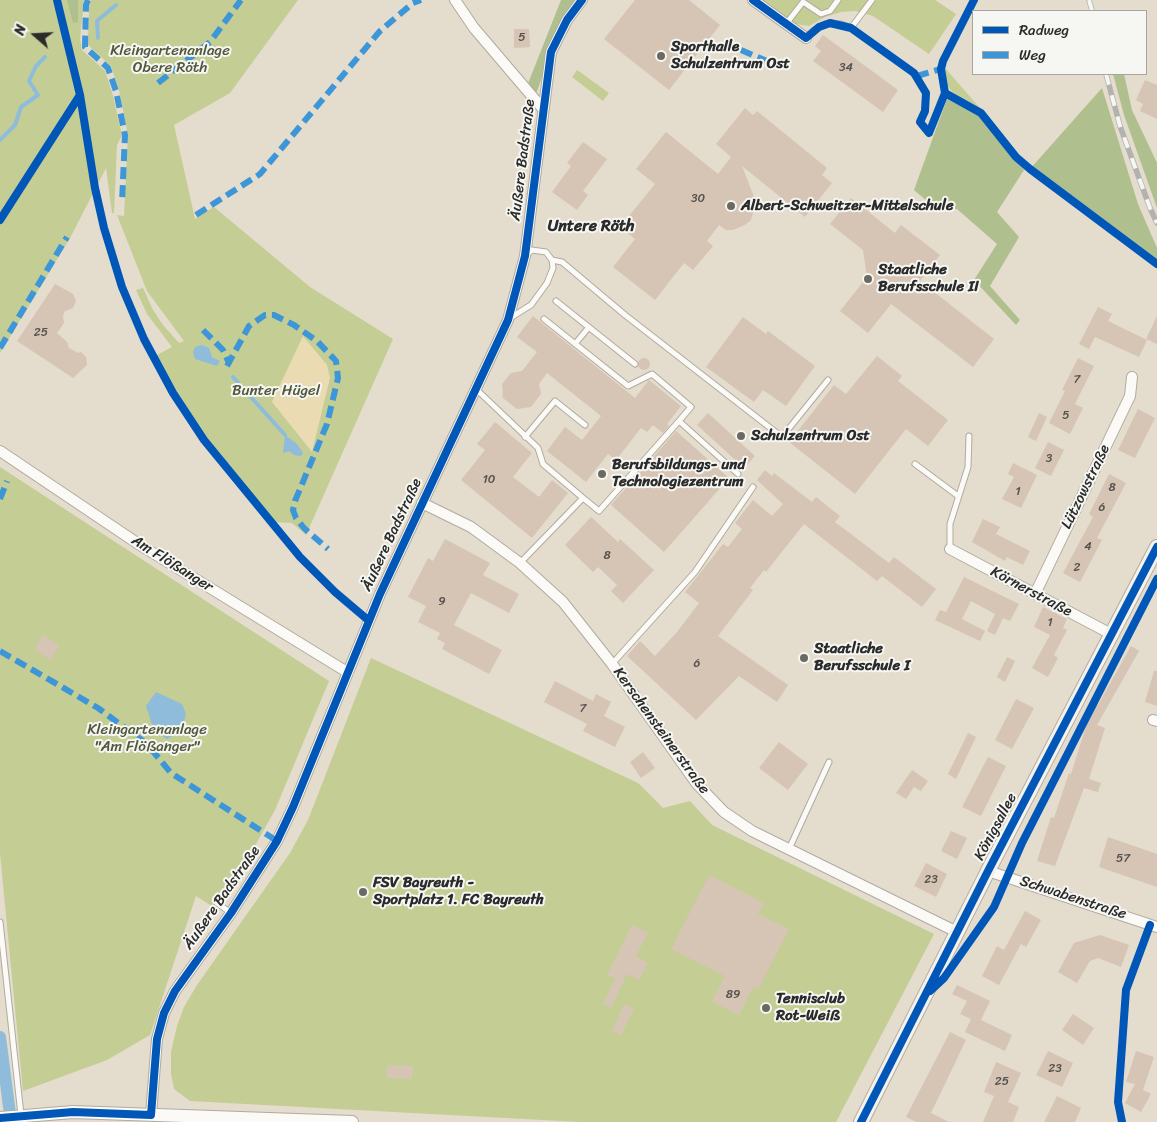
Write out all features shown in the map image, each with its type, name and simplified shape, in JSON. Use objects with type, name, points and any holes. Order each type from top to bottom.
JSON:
[{"type":"main road","name":"Königsallee","points":[[861,1122],[988,871],[1113,635],[1157,546]]},
{"type":"street","points":[[456,0],[474,28],[543,109]]},
{"type":"street","name":"Äußere Badstraße","points":[[151,1115],[157,1039],[164,1013],[183,978],[231,913],[277,841],[293,807],[380,594],[508,320],[525,256],[551,52],[567,20],[582,0]]},
{"type":"street","points":[[753,0],[806,38]]},
{"type":"street","name":"Lützowstraße","points":[[1035,594],[1130,396],[1132,377]]},
{"type":"street","name":"Am Flößanger","points":[[0,451],[140,544],[347,672]]},
{"type":"street","name":"Kerschensteinerstraße","points":[[422,503],[471,527],[520,563],[563,602],[612,664],[697,784],[724,812],[745,827],[957,932]]},
{"type":"street","name":"Körnerstraße","points":[[950,549],[1113,635]]},
{"type":"street","name":"Schwabenstraße","points":[[988,871],[1157,927]]},
{"type":"street","points":[[0,1118],[73,1112],[151,1115],[175,1119],[352,1122]]},
{"type":"lane","points":[[786,24],[803,2],[821,14],[830,11],[838,0]]},
{"type":"lane","points":[[851,28],[872,0]]},
{"type":"lane","points":[[806,38],[819,27],[830,23],[851,28],[917,76],[924,86],[926,99],[925,111],[920,122]]},
{"type":"lane","points":[[508,320],[531,305],[547,283],[553,268],[552,260],[546,252],[538,249],[532,250],[525,256]]},
{"type":"lane","points":[[552,260],[562,262],[626,315],[782,437],[828,380]]},
{"type":"lane","points":[[556,301],[634,364]]},
{"type":"lane","points":[[476,389],[538,448],[543,464],[599,511],[691,406],[652,374],[628,386],[544,319]]},
{"type":"lane","points":[[575,344],[588,327]]},
{"type":"lane","points":[[525,437],[555,401],[585,425]]},
{"type":"lane","points":[[678,421],[738,474]]},
{"type":"lane","points":[[950,549],[950,524],[968,467],[969,436]]},
{"type":"lane","points":[[914,464],[958,496]]},
{"type":"lane","points":[[612,664],[695,572],[754,487]]},
{"type":"lane","points":[[520,563],[583,498]]},
{"type":"lane","points":[[788,849],[829,762]]},
{"type":"lane","points":[[222,896],[217,903],[231,913]]},
{"type":"lane","points":[[0,922],[19,1116]]},
{"type":"green space","points":[[0,0],[84,0],[80,39],[82,50],[105,71],[122,135],[117,145],[114,213],[112,213],[106,168],[70,238],[0,353]]},
{"type":"green space","points":[[67,0],[78,0],[78,22],[73,23]]},
{"type":"green space","points":[[91,0],[298,0],[230,93],[174,125],[195,219],[214,207],[310,287],[393,339],[306,535],[292,523],[271,522],[205,439],[174,391],[155,356],[172,347],[147,314],[136,290],[143,288],[153,310],[163,325],[179,343],[184,341],[147,291],[117,215],[124,216],[128,135],[119,90],[111,66],[88,45],[89,6]]},
{"type":"green space","points":[[561,0],[577,0],[564,16],[536,94],[527,86]]},
{"type":"green space","points":[[753,0],[935,0],[956,14],[929,54],[873,16],[855,11],[841,12],[825,17],[809,26],[789,23]]},
{"type":"green space","points":[[945,68],[979,107],[952,92],[945,81]]},
{"type":"green space","points":[[577,70],[609,93],[603,101],[572,77]]},
{"type":"green space","points":[[1113,75],[1124,75],[1132,110],[1157,163],[1157,208],[1124,115]]},
{"type":"green space","points":[[1102,88],[1138,204],[1157,248],[1157,264],[1030,169]]},
{"type":"green space","points":[[947,99],[969,109],[982,118],[1024,170],[997,212],[1019,237],[990,286],[1020,320],[1016,325],[974,280],[997,244],[957,209],[939,211],[914,190]]},
{"type":"green space","name":"Kleingartenanlage \"Am Flößanger\"","points":[[0,467],[329,681],[275,810],[221,906],[218,910],[196,896],[150,1035],[107,1060],[23,1091],[0,853]]},
{"type":"green space","points":[[371,658],[638,783],[663,808],[690,801],[712,825],[934,934],[836,1122],[580,1122],[190,1101],[174,1089],[171,1074],[171,1052],[184,1007],[197,985],[290,853],[308,820]]},
{"type":"sand","points":[[303,336],[327,365],[330,378],[312,452],[272,402]]},
{"type":"water","points":[[202,345],[209,348],[212,357],[220,361],[217,366],[195,359],[193,352],[195,347]]},
{"type":"water","points":[[285,435],[297,444],[303,453],[301,456],[294,455],[289,451],[283,453]]},
{"type":"water","points":[[156,692],[182,704],[186,714],[182,730],[167,739],[154,731],[146,706]]},
{"type":"building","name":"Sporthalle Schulzentrum Ost","points":[[635,0],[689,0],[720,25],[669,90],[604,39]]},
{"type":"building","points":[[514,29],[529,29],[530,47],[514,48]]},
{"type":"building","points":[[823,35],[898,90],[883,112],[813,61],[821,51],[815,46]]},
{"type":"building","points":[[1145,80],[1157,85],[1157,119],[1140,111],[1143,104],[1136,100]]},
{"type":"building","points":[[745,108],[753,115],[757,111],[827,168],[822,175],[832,183],[805,217],[742,166],[756,202],[751,220],[733,230],[726,230],[719,225],[707,241],[713,246],[693,270],[684,263],[655,300],[613,267],[635,239],[620,227],[655,184],[636,169],[666,132],[718,174],[731,157],[716,144]]},
{"type":"building","points":[[583,142],[607,159],[583,191],[588,195],[577,210],[552,192],[571,166],[567,163]]},
{"type":"building","points":[[851,198],[895,233],[901,225],[940,255],[920,281],[994,339],[973,367],[891,304],[868,333],[840,311],[867,277],[863,250],[830,224]]},
{"type":"building","points":[[55,284],[73,294],[76,301],[73,308],[65,311],[63,316],[64,323],[57,333],[67,342],[69,348],[78,353],[81,352],[86,357],[87,365],[73,378],[17,341]]},
{"type":"building","points":[[1098,307],[1112,314],[1108,321],[1147,340],[1139,357],[1095,337],[1089,349],[1079,344]]},
{"type":"building","points":[[533,316],[635,398],[649,380],[681,406],[667,424],[669,426],[663,433],[653,425],[647,432],[641,428],[616,460],[608,454],[586,482],[547,451],[565,427],[582,440],[601,416],[547,373],[539,384],[541,394],[531,407],[517,409],[503,398],[502,384],[511,373],[522,371],[537,352],[517,337]]},
{"type":"building","points":[[1157,316],[1157,344],[1146,339]]},
{"type":"building","points":[[743,317],[766,334],[768,331],[815,366],[786,406],[763,390],[754,402],[706,367]]},
{"type":"building","points":[[877,356],[902,376],[898,381],[948,420],[928,446],[906,429],[855,494],[789,442],[834,385],[846,394]]},
{"type":"building","points":[[644,358],[650,364],[644,370],[638,364]]},
{"type":"building","points":[[1078,358],[1094,366],[1075,404],[1083,408],[1070,434],[1049,423],[1065,391],[1062,390]]},
{"type":"building","points":[[1138,409],[1155,418],[1135,458],[1118,450]]},
{"type":"building","points":[[708,413],[755,456],[744,468],[697,425]]},
{"type":"building","points":[[1039,413],[1047,417],[1036,441],[1028,437]]},
{"type":"building","points":[[495,422],[532,453],[513,477],[539,497],[552,480],[568,493],[532,538],[461,480],[485,450],[477,444]]},
{"type":"building","points":[[676,431],[729,478],[664,552],[611,505]]},
{"type":"building","points":[[1048,442],[1064,450],[1051,476],[1035,468]]},
{"type":"building","points":[[1013,463],[1037,475],[1021,508],[1002,499],[1014,477],[1008,474]]},
{"type":"building","points":[[765,470],[772,476],[774,473],[812,502],[816,497],[840,516],[835,522],[889,563],[894,557],[936,589],[922,607],[882,576],[877,581],[804,524],[766,572],[764,570],[750,588],[753,590],[718,636],[788,685],[777,702],[739,676],[696,720],[627,656],[640,641],[655,656],[677,632],[699,603],[685,592],[723,544],[728,547],[742,529],[735,523],[753,500],[772,516],[783,504],[757,480]]},
{"type":"building","points":[[1109,474],[1126,483],[1097,538],[1102,540],[1080,582],[1063,573],[1093,517],[1089,514]]},
{"type":"building","points":[[591,517],[618,542],[620,539],[654,570],[623,603],[611,591],[617,585],[598,567],[593,572],[565,545]]},
{"type":"building","points":[[983,519],[1000,527],[996,534],[1030,551],[1023,565],[1007,557],[1005,561],[972,542]]},
{"type":"building","points":[[445,539],[490,563],[483,575],[519,594],[509,613],[471,593],[454,625],[502,650],[489,674],[442,649],[445,643],[437,639],[440,633],[418,622],[426,606],[408,597],[428,558],[433,561]]},
{"type":"building","points":[[964,577],[1019,604],[1010,621],[1003,618],[995,635],[987,631],[995,614],[971,601],[962,619],[985,631],[980,641],[935,620],[940,610],[946,612]]},
{"type":"building","points":[[1043,607],[1067,619],[1063,628],[1067,630],[1054,655],[1058,658],[1048,677],[1032,668],[1050,635],[1034,627]]},
{"type":"building","points":[[42,635],[59,645],[51,660],[35,650]]},
{"type":"building","points":[[1131,646],[1139,651],[1097,725],[1105,728],[1089,779],[1101,783],[1098,792],[1084,788],[1055,866],[1037,861],[1051,817],[1054,818],[1069,773],[1071,774],[1089,717],[1096,704],[1098,705]]},
{"type":"building","points":[[1007,657],[1015,661],[1005,682],[997,677]]},
{"type":"building","points":[[1154,671],[1157,671],[1157,706],[1145,702]]},
{"type":"building","points":[[555,681],[593,701],[596,694],[611,702],[604,716],[625,727],[615,747],[583,731],[587,724],[544,702]]},
{"type":"building","points":[[1016,699],[1034,708],[1012,749],[995,740]]},
{"type":"building","points":[[968,733],[976,737],[956,779],[948,774]]},
{"type":"building","points":[[779,742],[808,764],[788,790],[759,768]]},
{"type":"building","points":[[643,752],[655,768],[641,778],[630,762]]},
{"type":"building","points":[[988,757],[1006,766],[981,816],[962,807]]},
{"type":"building","points":[[912,770],[928,781],[921,791],[914,787],[906,799],[896,793]]},
{"type":"building","points":[[951,831],[967,838],[957,859],[941,851]]},
{"type":"building","points":[[1108,837],[1157,854],[1157,887],[1099,867]]},
{"type":"building","points":[[926,863],[947,874],[936,897],[914,886]]},
{"type":"building","points":[[709,875],[764,903],[758,914],[789,929],[758,990],[753,987],[739,1015],[712,1002],[725,976],[671,949]]},
{"type":"building","points":[[1025,911],[1041,920],[1026,947],[1021,944],[999,985],[982,976],[997,946],[1004,950]]},
{"type":"building","points":[[632,925],[648,933],[636,956],[648,963],[639,980],[627,974],[611,1008],[603,1004],[615,979],[607,975]]},
{"type":"building","points":[[1100,935],[1129,945],[1121,967],[1098,958],[1090,961],[1077,983],[1058,972],[1074,943]]},
{"type":"building","points":[[957,985],[990,1001],[981,1020],[1012,1035],[1005,1051],[965,1032],[971,1019],[960,1014],[967,1001],[952,994]]},
{"type":"building","points":[[624,1004],[634,1009],[621,1035],[612,1031]]},
{"type":"building","points":[[1073,1014],[1094,1028],[1083,1045],[1062,1030]]},
{"type":"building","points":[[950,1032],[966,1040],[931,1113],[949,1122],[916,1122],[906,1117]]},
{"type":"building","points":[[1048,1051],[1073,1063],[1062,1087],[1036,1075]]},
{"type":"building","points":[[1136,1051],[1154,1057],[1143,1090],[1151,1094],[1141,1112],[1125,1103],[1135,1084],[1126,1082]]},
{"type":"building","points":[[996,1062],[1021,1073],[1008,1102],[1019,1107],[1013,1122],[983,1122],[994,1096],[984,1092]]},
{"type":"building","points":[[387,1065],[413,1066],[412,1079],[387,1078]]},
{"type":"building","points":[[1057,1096],[1081,1108],[1075,1122],[1044,1122]]},
{"type":"waterway","points":[[98,38],[97,21],[116,5]]},
{"type":"waterway","points":[[0,140],[15,125],[21,107],[38,95],[29,81],[36,66],[45,57]]},
{"type":"waterway","points":[[233,377],[285,435]]},
{"type":"waterway","points":[[0,1037],[11,1122]]},
{"type":"railway","points":[[1089,0],[1092,10]]},
{"type":"railway","points":[[1106,75],[1120,126],[1157,223]]},
{"type":"marked path","points":[[88,0],[86,5],[85,47],[108,68],[116,91],[125,135],[122,203]]},
{"type":"marked path","points":[[158,83],[210,42],[241,0]]},
{"type":"marked path","points":[[196,215],[260,174],[380,31],[413,3],[421,0]]},
{"type":"marked path","points":[[741,50],[776,65]]},
{"type":"marked path","points":[[917,76],[941,69]]},
{"type":"marked path","points":[[0,348],[67,237]]},
{"type":"marked path","points":[[227,366],[249,326],[265,315],[274,315],[294,325],[317,341],[336,361],[338,378],[327,424],[293,510],[296,518],[304,528],[328,549]]},
{"type":"marked path","points":[[203,330],[223,350],[229,363]]},
{"type":"marked path","points":[[0,499],[7,481]]},
{"type":"marked path","points":[[0,651],[98,708],[147,744],[171,773],[277,841]]},
{"type":"cycle path","points":[[57,0],[80,95],[95,188],[104,228],[122,287],[144,339],[173,393],[204,440],[300,557],[335,592],[368,620]]},
{"type":"cycle path","points":[[0,1118],[73,1112],[151,1115],[157,1039],[164,1013],[175,991],[231,913],[277,841],[293,807],[380,594],[508,320],[525,256],[551,52],[567,20],[582,0]]},
{"type":"cycle path","points":[[753,0],[806,38],[819,27],[830,23],[851,28],[914,73],[926,93],[925,111],[920,122],[929,133],[945,93],[941,69],[943,61],[974,0]]},
{"type":"cycle path","points":[[945,93],[981,113],[1016,157],[1157,264]]},
{"type":"cycle path","points":[[0,220],[80,95]]},
{"type":"cycle path","points":[[861,1122],[988,871],[1157,547]]},
{"type":"cycle path","points":[[930,991],[944,978],[994,907],[1022,843],[1157,579]]},
{"type":"cycle path","points":[[1122,1122],[1118,1102],[1126,990],[1150,925]]},
{"type":"place","name":"Sporthalle Schulzentrum Ost","points":[[661,56]]},
{"type":"place","name":"Albert-Schweitzer-Mittelschule","points":[[731,206]]},
{"type":"place","name":"Staatliche Berufsschule II","points":[[868,279]]},
{"type":"place","name":"Schulzentrum Ost","points":[[741,436]]},
{"type":"place","name":"Berufsbildungs- und Technologiezentrum","points":[[602,474]]},
{"type":"place","name":"Staatliche Berufsschule I","points":[[804,658]]},
{"type":"place","name":"FSV Bayreuth - Sportplatz 1. FC Bayreuth","points":[[363,892]]},
{"type":"place","name":"Tennisclub Rot-Weiß","points":[[766,1008]]},
{"type":"district","name":"Untere Röth","points":[[591,227]]},
{"type":"park label","name":"Kleingartenanlage Obere Röth","points":[[170,60]]},
{"type":"park label","name":"Bunter Hügel","points":[[276,391]]}]
